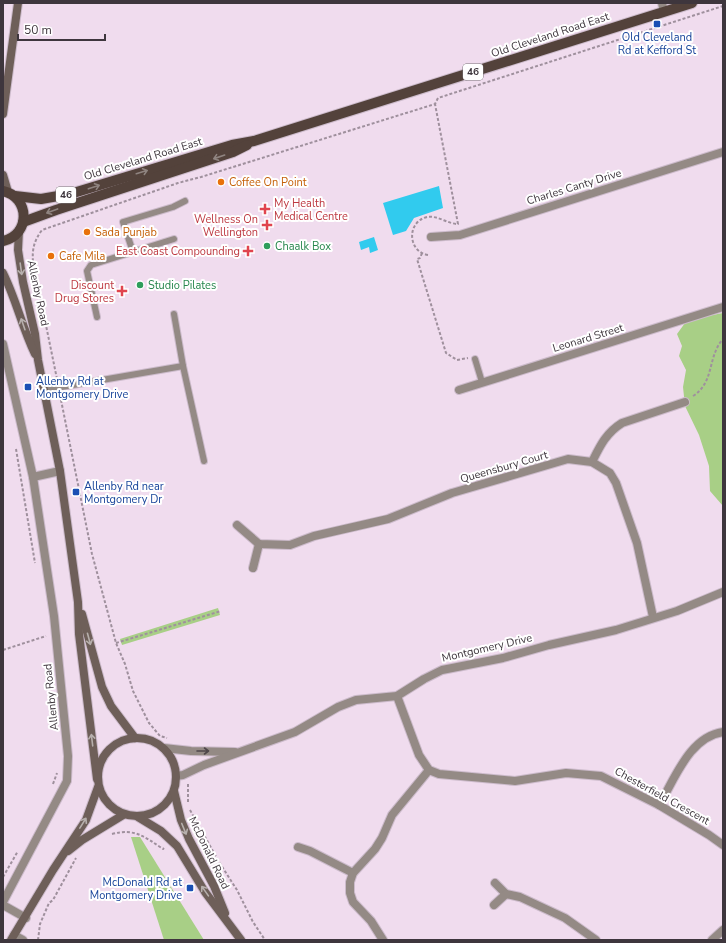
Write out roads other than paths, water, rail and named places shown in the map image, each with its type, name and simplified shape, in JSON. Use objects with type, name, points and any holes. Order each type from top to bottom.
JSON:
[{"type":"main road","points":[[3,114],[18,3]]},
{"type":"main road","name":"Old Cleveland Road East","points":[[9,193],[41,199],[70,194],[232,145],[254,141],[663,7],[692,3]]},
{"type":"main road","name":"Old Cleveland Road East","points":[[21,226],[56,210],[234,152],[254,141]]},
{"type":"main road","points":[[3,175],[9,193],[23,208],[21,226]]},
{"type":"main road","name":"46","points":[[3,241],[14,236],[21,226]]},
{"type":"main road","name":"Allenby Road","points":[[21,226],[18,250],[60,471],[78,602],[79,634],[97,779]]},
{"type":"main road","name":"Allenby Road","points":[[3,273],[10,287],[27,337],[38,360]]},
{"type":"main road","name":"Allenby Road","points":[[78,602],[102,687],[111,706],[135,738]]},
{"type":"main road","points":[[135,738],[146,739],[164,748],[175,765],[176,776],[174,791],[160,810],[150,815],[138,817],[123,815],[112,809],[103,799],[98,787],[97,779],[98,766],[104,755],[112,746],[123,740],[135,738]]},
{"type":"main road","points":[[13,937],[86,820],[98,787]]},
{"type":"main road","name":"McDonald Road","points":[[174,791],[181,820],[189,839],[214,886],[229,922]]},
{"type":"main road","points":[[63,856],[82,840],[123,815]]},
{"type":"main road","name":"McDonald Road","points":[[138,817],[161,831],[177,846],[205,892],[241,940]]},
{"type":"street","name":"Charles Canty Drive","points":[[431,237],[460,234],[723,152]]},
{"type":"street","name":"Leonard Street","points":[[459,390],[723,307]]},
{"type":"street","name":"Allenby Road","points":[[3,344],[33,477],[54,616],[68,763],[67,781],[58,801],[3,903],[26,918]]},
{"type":"street","points":[[592,462],[605,436],[612,428],[622,423],[685,402]]},
{"type":"street","name":"Queensbury Court","points":[[259,544],[290,545],[314,536],[388,519],[452,493],[568,460],[592,462],[610,473],[616,483],[637,543],[653,617]]},
{"type":"street","points":[[33,477],[60,471]]},
{"type":"street","points":[[237,525],[259,544],[254,568]]},
{"type":"street","name":"Montgomery Drive","points":[[176,776],[183,775],[192,769],[295,732],[338,707],[350,703],[397,696],[424,679],[442,670],[503,658],[549,645],[616,630],[653,617],[677,611],[723,592]]},
{"type":"street","points":[[383,940],[370,921],[353,902],[350,893],[353,873],[375,849],[392,815],[429,770],[419,755],[397,696]]},
{"type":"street","points":[[659,805],[690,753],[698,744],[708,737],[723,732]]},
{"type":"street","name":"Montgomery Drive","points":[[164,748],[191,751],[242,752]]},
{"type":"street","name":"Chesterfield Crescent","points":[[429,770],[439,774],[507,781],[526,780],[566,773],[601,776],[617,782],[630,792],[659,805],[709,834],[723,845]]},
{"type":"street","points":[[298,847],[310,850],[353,873]]},
{"type":"street","points":[[495,883],[506,894],[520,897],[564,918],[596,940]]},
{"type":"street","points":[[494,905],[506,894]]},
{"type":"street","points":[[712,940],[723,930]]},
{"type":"street","points":[[13,937],[23,940]]},
{"type":"lane","points":[[133,252],[123,222],[173,207],[185,201]]},
{"type":"lane","points":[[97,317],[87,271],[91,265],[174,239]]},
{"type":"lane","points":[[174,314],[183,366],[204,461]]},
{"type":"lane","points":[[475,359],[482,382]]},
{"type":"lane","points":[[44,390],[183,366]]},
{"type":"water","points":[[439,186],[443,208],[414,218],[406,231],[393,235],[383,203]]},
{"type":"water","points":[[374,237],[378,250],[370,253],[369,247],[361,250],[359,242]]},
{"type":"place","name":"Old Cleveland Rd at Kefford St","points":[[657,24]]},
{"type":"place","name":"Coffee On Point","points":[[221,182]]},
{"type":"place","name":"My Health Medical Centre","points":[[265,209]]},
{"type":"place","name":"Wellness On Wellington","points":[[267,225]]},
{"type":"place","name":"Sada Punjab","points":[[87,232]]},
{"type":"place","name":"Chaalk Box","points":[[267,246]]},
{"type":"place","name":"East Coast Compounding","points":[[248,251]]},
{"type":"place","name":"Cafe Mila","points":[[51,256]]},
{"type":"place","name":"Studio Pilates","points":[[140,285]]},
{"type":"place","name":"Discount Drug Stores","points":[[122,291]]},
{"type":"place","name":"Allenby Rd at Montgomery Drive","points":[[28,387]]},
{"type":"place","name":"Allenby Rd near Montgomery Dr","points":[[76,492]]},
{"type":"place","name":"McDonald Rd at Montgomery Drive","points":[[190,888]]}]
